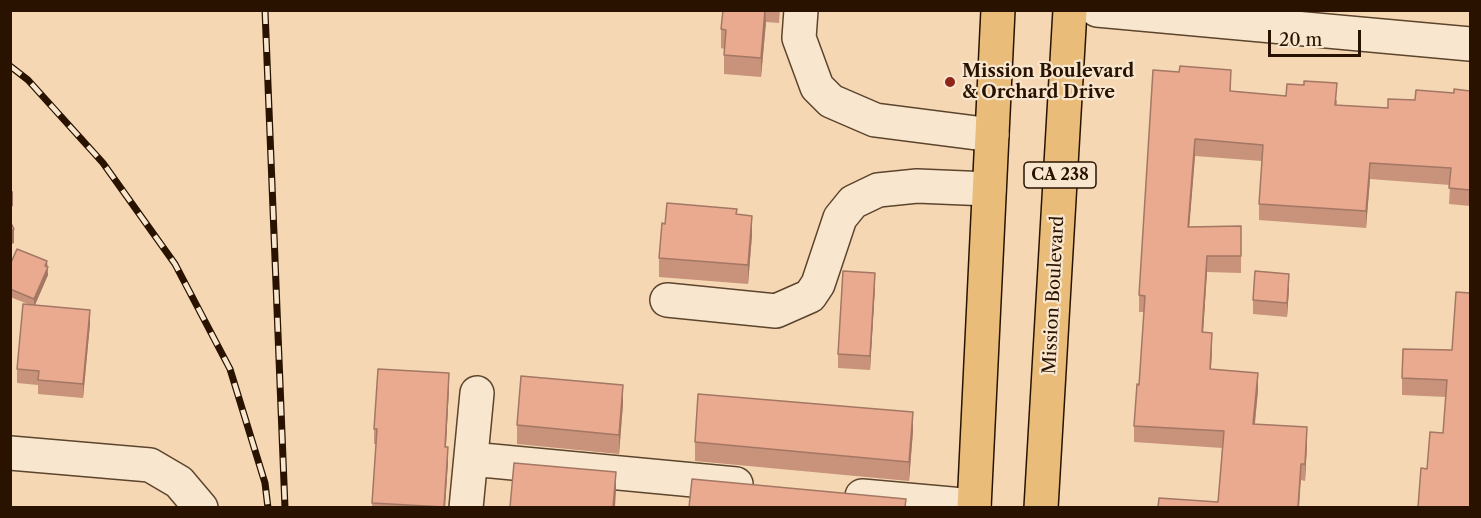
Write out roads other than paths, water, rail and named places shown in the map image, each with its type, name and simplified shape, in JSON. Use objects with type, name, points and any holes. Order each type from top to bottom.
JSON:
[{"type":"main road","points":[[974,507],[998,10]]},
{"type":"main road","name":"Mission Boulevard","points":[[1041,507],[1070,10]]},
{"type":"street","points":[[801,10],[799,38],[817,87],[831,101],[875,120],[992,135]]},
{"type":"street","points":[[1097,10],[1470,45]]},
{"type":"street","points":[[667,300],[776,311],[810,296],[818,284],[840,218],[853,202],[879,190],[917,186],[989,189]]},
{"type":"street","points":[[466,507],[477,393]]},
{"type":"street","points":[[10,453],[150,465],[179,483],[201,507]]},
{"type":"street","points":[[471,459],[763,486]]},
{"type":"street","points":[[834,493],[974,507]]},
{"type":"railway","points":[[265,10],[285,508]]},
{"type":"railway","points":[[10,66],[28,80],[103,163],[175,264],[230,369],[265,483],[268,508]]},
{"type":"place","name":"Mission Boulevard & Orchard Drive","points":[[950,82]]}]
